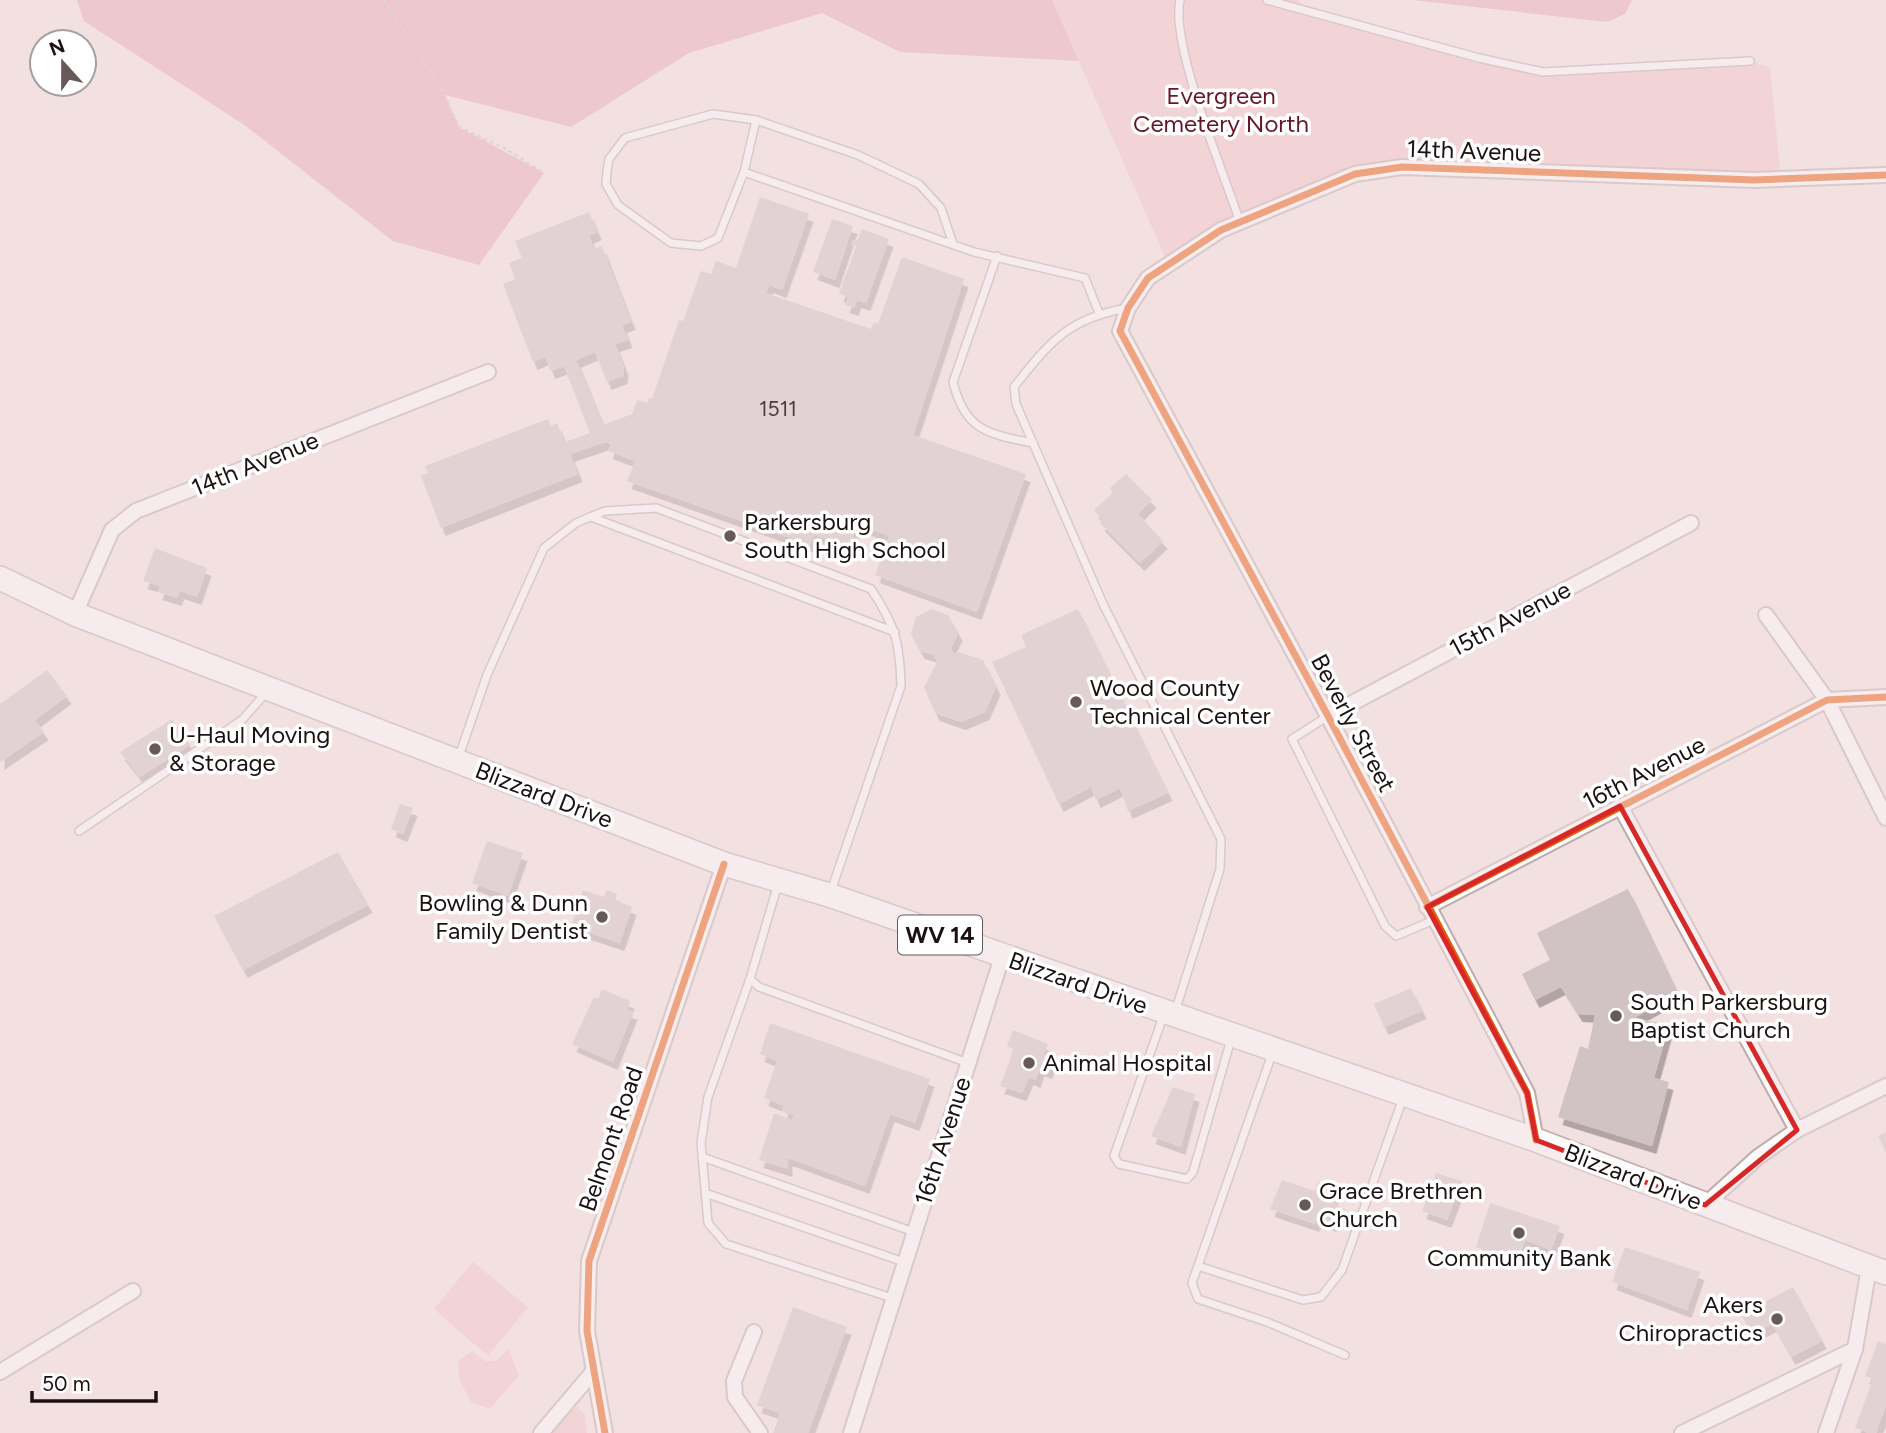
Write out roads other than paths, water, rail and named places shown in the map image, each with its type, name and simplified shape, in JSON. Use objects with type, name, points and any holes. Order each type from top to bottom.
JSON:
[{"type":"main road","name":"Blizzard Drive","points":[[0,578],[75,614],[724,864],[829,895],[1536,1140],[1878,1271]]},
{"type":"street","name":"14th Avenue","points":[[1119,331],[1128,308],[1148,278],[1221,230],[1355,174],[1402,167],[1754,180],[1886,175]]},
{"type":"street","name":"Beverly Street","points":[[1119,331],[1328,716],[1527,1093],[1536,1140]]},
{"type":"street","name":"14th Avenue","points":[[75,614],[112,530],[136,511],[488,372]]},
{"type":"street","name":"15th Avenue","points":[[1328,716],[1691,523]]},
{"type":"street","points":[[1766,615],[1828,700],[1886,818]]},
{"type":"street","name":"16th Avenue","points":[[1431,913],[1620,806],[1828,700],[1886,697]]},
{"type":"street","points":[[1620,806],[1797,1130]]},
{"type":"street","name":"Belmont Road","points":[[606,1433],[592,1373],[587,1331],[589,1261],[724,864]]},
{"type":"street","name":"16th Avenue","points":[[851,1433],[1002,957]]},
{"type":"street","points":[[1705,1205],[1758,1157],[1797,1130],[1886,1086]]},
{"type":"street","points":[[1826,1433],[1878,1271]]},
{"type":"street","points":[[0,1372],[133,1291]]},
{"type":"street","points":[[754,1332],[734,1381],[735,1397],[760,1433]]},
{"type":"street","points":[[1682,1433],[1855,1349]]},
{"type":"street","points":[[541,1433],[592,1373]]},
{"type":"lane","points":[[1180,0],[1178,10],[1182,49],[1240,222]]},
{"type":"lane","points":[[1267,0],[1479,58],[1543,72],[1585,67],[1676,66],[1750,61]]},
{"type":"lane","points":[[756,120],[744,172],[718,238],[701,246],[671,243],[618,205],[606,184],[609,159],[625,138],[713,114],[756,120],[858,155],[919,184],[941,208],[953,244]]},
{"type":"lane","points":[[744,172],[953,244],[1084,278],[1099,313]]},
{"type":"lane","points":[[997,256],[953,382],[968,420],[991,435],[1033,443]]},
{"type":"lane","points":[[1128,308],[1099,313],[1053,339],[1014,387],[1016,404],[1103,604],[1221,839],[1220,869],[1169,1014],[1114,1156],[1119,1164],[1187,1179],[1193,1172],[1232,1036]]},
{"type":"lane","points":[[457,762],[487,675],[544,548],[576,523],[605,511],[656,508],[871,589],[891,619],[900,655],[901,686],[829,895]]},
{"type":"lane","points":[[590,517],[894,632]]},
{"type":"lane","points":[[79,831],[242,720],[269,690]]},
{"type":"lane","points":[[1328,716],[1294,735],[1294,744],[1391,934],[1396,936],[1431,913]]},
{"type":"lane","points":[[779,880],[750,979],[708,1097],[701,1143],[708,1223],[726,1244],[892,1298]]},
{"type":"lane","points":[[750,979],[759,987],[968,1063]]},
{"type":"lane","points":[[1274,1050],[1192,1283],[1193,1293],[1198,1298],[1266,1322],[1345,1355]]},
{"type":"lane","points":[[1198,1266],[1303,1300],[1321,1297],[1342,1270],[1404,1094]]},
{"type":"lane","points":[[702,1157],[914,1231]]},
{"type":"lane","points":[[705,1193],[904,1262]]},
{"type":"place","name":"Parkersburg South High School","points":[[730,536]]},
{"type":"place","name":"Wood County Technical Center","points":[[1076,702]]},
{"type":"place","name":"U-Haul Moving & Storage","points":[[155,749]]},
{"type":"place","name":"Bowling & Dunn Family Dentist","points":[[602,917]]},
{"type":"place","name":"South Parkersburg Baptist Church","points":[[1616,1016]]},
{"type":"place","name":"Animal Hospital","points":[[1029,1063]]},
{"type":"place","name":"Grace Brethren Church","points":[[1305,1205]]},
{"type":"place","name":"Community Bank","points":[[1519,1233]]},
{"type":"place","name":"Akers Chiropractics","points":[[1777,1319]]},
{"type":"park label","name":"Evergreen Cemetery North","points":[[1221,110]]}]
